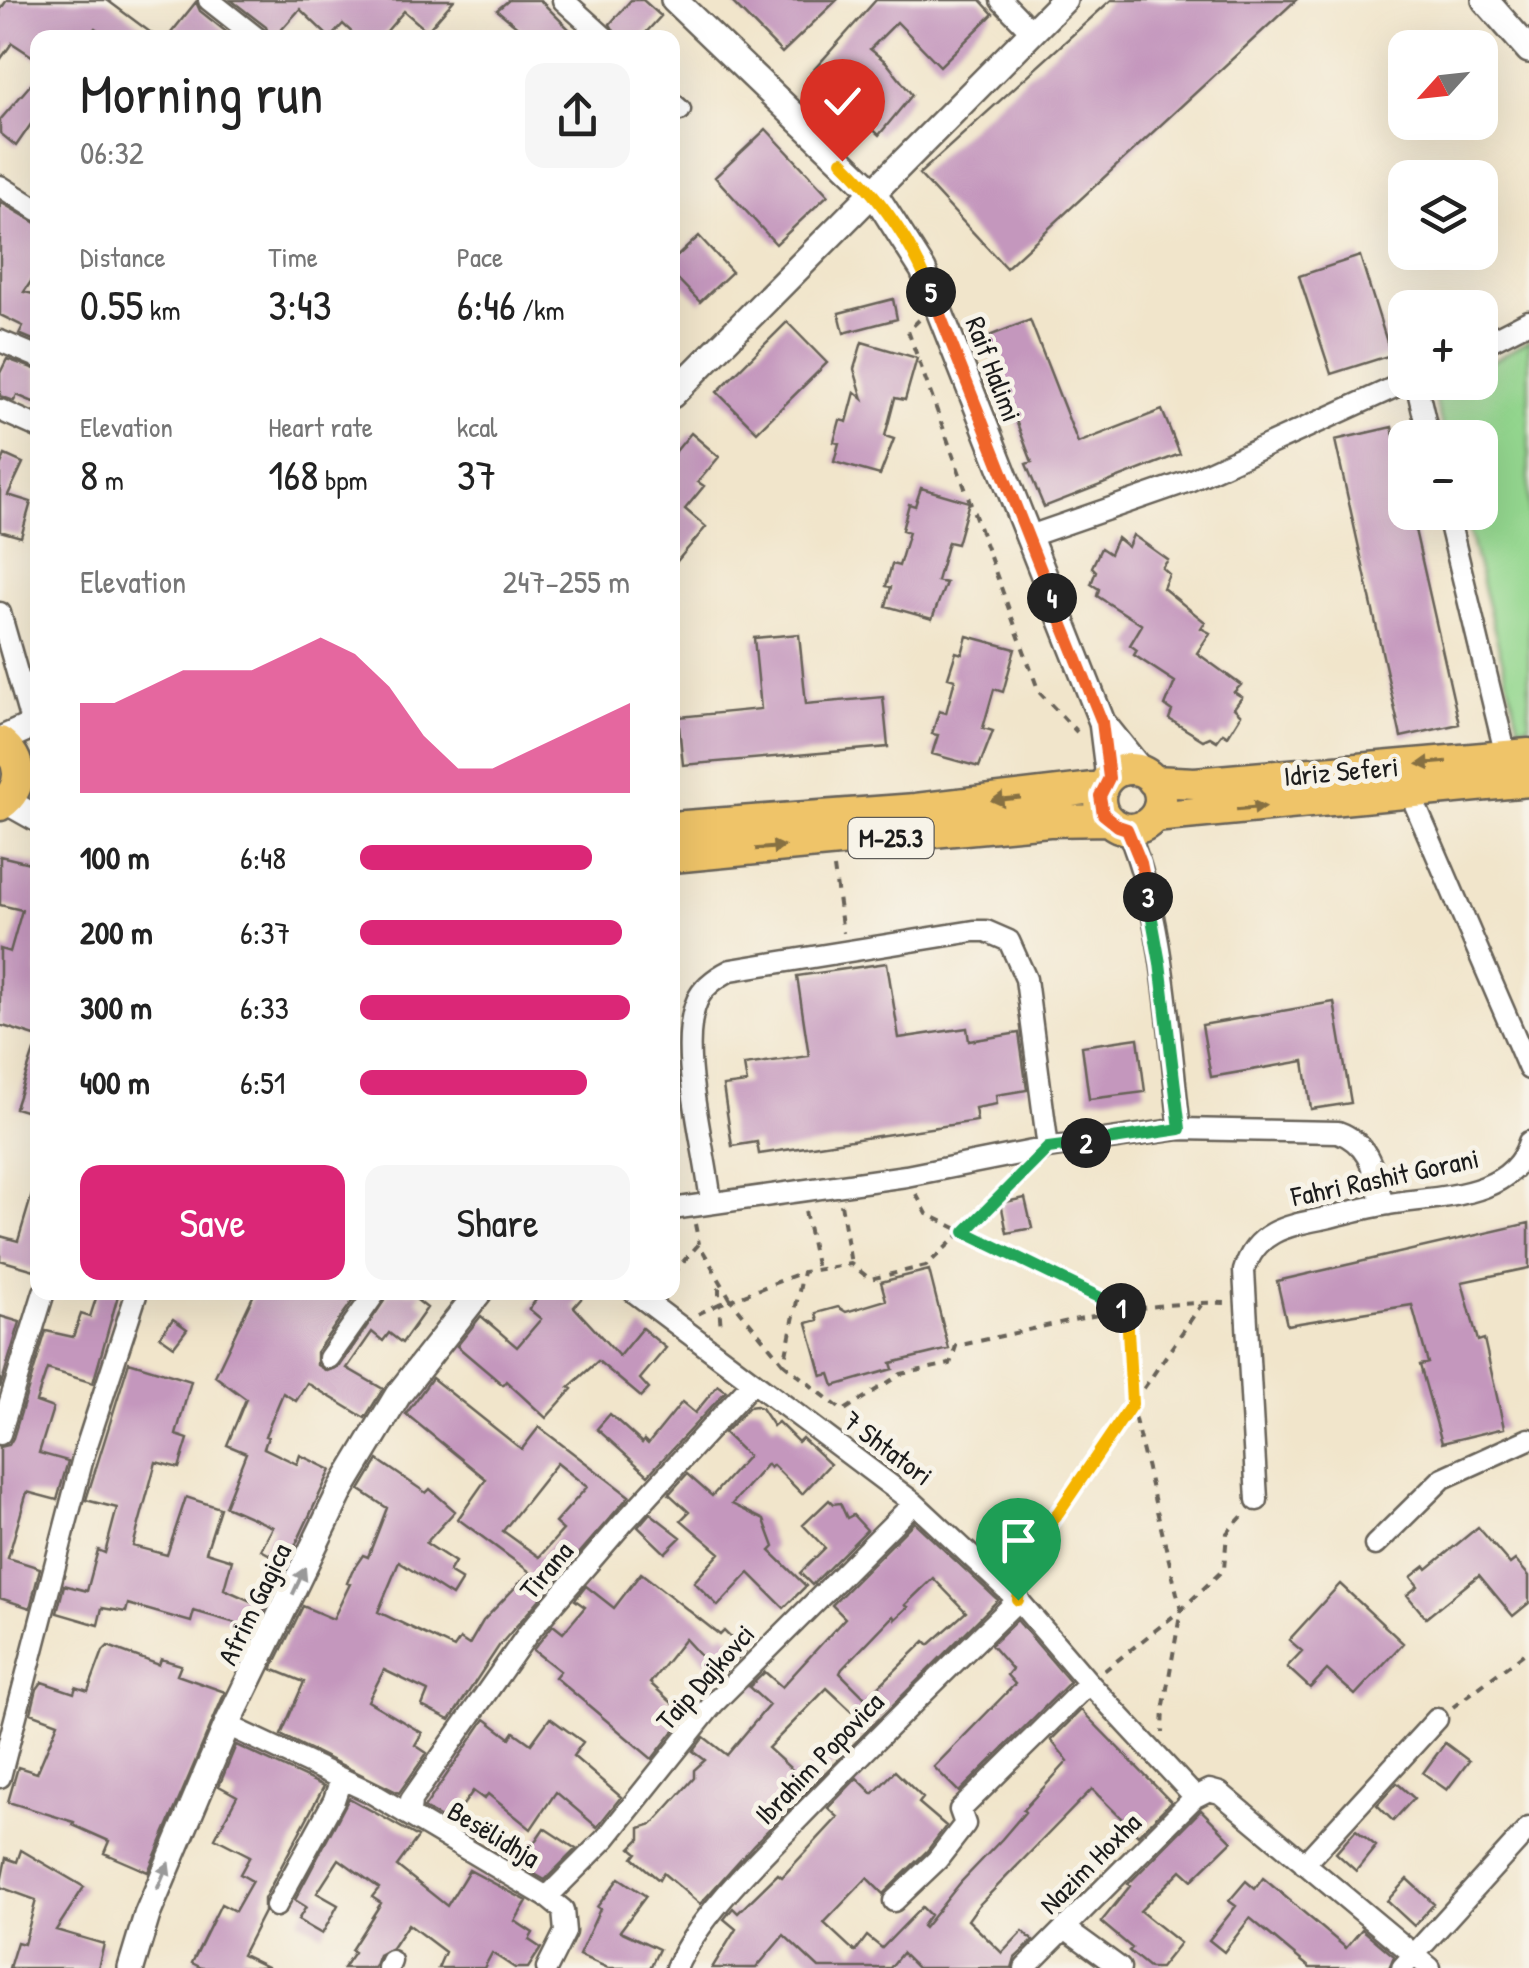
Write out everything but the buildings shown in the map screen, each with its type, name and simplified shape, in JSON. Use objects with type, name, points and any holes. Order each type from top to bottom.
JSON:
[{"type":"main road","points":[[13,752],[19,772],[14,799]]},
{"type":"main road","name":"Idriz Seferi","points":[[1147,776],[1195,783],[1517,755]]},
{"type":"main road","name":"M-25.3","points":[[680,827],[916,809],[1106,782],[1128,769],[1147,776]]},
{"type":"main road","points":[[1106,782],[1100,805],[1134,822],[1159,797],[1147,776]]},
{"type":"main road","name":"Idriz Seferi","points":[[1134,822],[1529,782]]},
{"type":"main road","name":"M-25.3","points":[[680,856],[1049,821],[1134,822]]},
{"type":"street","points":[[208,0],[247,30]]},
{"type":"street","points":[[562,0],[595,30]]},
{"type":"street","name":"Raif Halimi","points":[[674,0],[872,190],[923,270],[1102,722],[1106,782]]},
{"type":"street","points":[[1002,0],[1032,32]]},
{"type":"street","points":[[680,387],[1064,0]]},
{"type":"street","points":[[1485,0],[1529,50]]},
{"type":"street","points":[[0,186],[30,205]]},
{"type":"street","points":[[1498,336],[1529,320]]},
{"type":"street","points":[[0,341],[30,353]]},
{"type":"street","points":[[1028,536],[1189,481],[1388,390]]},
{"type":"street","points":[[0,410],[30,423]]},
{"type":"street","points":[[1452,530],[1517,755]]},
{"type":"street","points":[[0,612],[30,708]]},
{"type":"street","name":"Raif Halimi","points":[[1102,722],[1147,776]]},
{"type":"street","points":[[13,752],[30,730]]},
{"type":"street","points":[[1410,792],[1529,1069]]},
{"type":"street","points":[[1134,822],[1160,963],[1180,1129]]},
{"type":"street","points":[[711,1203],[690,1043],[696,1002],[709,985],[731,970],[974,932],[986,931],[1009,941],[1026,978],[1048,1148]]},
{"type":"street","points":[[680,1208],[906,1176],[1048,1148],[1180,1129],[1338,1132],[1354,1138],[1368,1152],[1383,1204]]},
{"type":"street","name":"Fahri Rashit Gorani","points":[[1257,1500],[1244,1272],[1248,1258],[1268,1234],[1284,1226],[1383,1204],[1476,1191],[1501,1180],[1515,1168],[1526,1154],[1529,1142]]},
{"type":"street","points":[[0,1434],[42,1300]]},
{"type":"street","points":[[0,1777],[84,1454],[134,1300]]},
{"type":"street","points":[[329,1358],[370,1300]]},
{"type":"street","name":"Afrim Gagica","points":[[131,1968],[147,1915],[227,1725],[342,1488],[398,1395],[473,1300]]},
{"type":"street","name":"7 Shtatori","points":[[644,1300],[914,1504],[1018,1600],[1194,1796],[1208,1790],[1220,1794],[1416,1964],[1529,1828]]},
{"type":"street","name":"Tirana","points":[[410,1814],[411,1800],[530,1632],[622,1523],[752,1382]]},
{"type":"street","points":[[1376,1545],[1443,1478],[1529,1439]]},
{"type":"street","name":"Taip Dajkovci","points":[[548,1897],[606,1838],[713,1704],[914,1504]]},
{"type":"street","name":"Ibrahim Popovica","points":[[676,1968],[704,1923],[769,1849],[1018,1600]]},
{"type":"street","points":[[894,1901],[937,1860],[965,1824],[960,1810],[1089,1683]]},
{"type":"street","points":[[1304,1864],[1437,1719]]},
{"type":"street","name":"Besëlidhja","points":[[227,1725],[370,1792],[548,1897],[563,1910],[565,1932],[547,1968]]},
{"type":"street","points":[[276,1906],[334,1800],[341,1779]]},
{"type":"street","name":"Nazim Hoxha","points":[[1025,1968],[1194,1796]]},
{"type":"street","points":[[1065,1928],[1120,1968]]},
{"type":"path","points":[[926,314],[908,332],[1039,692],[1078,732]]},
{"type":"path","points":[[833,860],[846,952]]},
{"type":"path","points":[[838,1185],[851,1264],[870,1279],[926,1266],[1048,1148]]},
{"type":"path","points":[[906,1176],[927,1214],[1127,1311]]},
{"type":"path","points":[[801,1190],[817,1270]]},
{"type":"path","points":[[680,1265],[700,1244],[731,1300],[784,1364],[844,1411],[900,1374],[950,1364],[956,1346],[1127,1311],[1202,1302],[1022,1566],[1018,1600]]},
{"type":"path","points":[[719,1304],[803,1272],[851,1264]]},
{"type":"path","points":[[784,1364],[803,1272]]},
{"type":"path","points":[[720,1281],[722,1360]]},
{"type":"path","points":[[1127,1311],[1132,1404],[1182,1610],[1164,1704],[1165,1725],[1156,1757]]},
{"type":"path","points":[[1089,1683],[1182,1610],[1224,1570],[1227,1533],[1257,1500]]},
{"type":"path","points":[[1437,1719],[1529,1650]]},
{"type":"green space","points":[[1529,340],[1529,725],[1519,726],[1468,530],[1498,530],[1498,420],[1440,420],[1435,400],[1498,400],[1498,358]]},
{"type":"route","points":[[842,161],[872,190],[923,270],[1102,722],[1109,778],[1102,787],[1100,805],[1109,820],[1127,829],[1141,863],[1160,963],[1180,1129],[1048,1148],[965,1232],[1127,1311],[1132,1404],[1022,1566],[1018,1600]]}]
